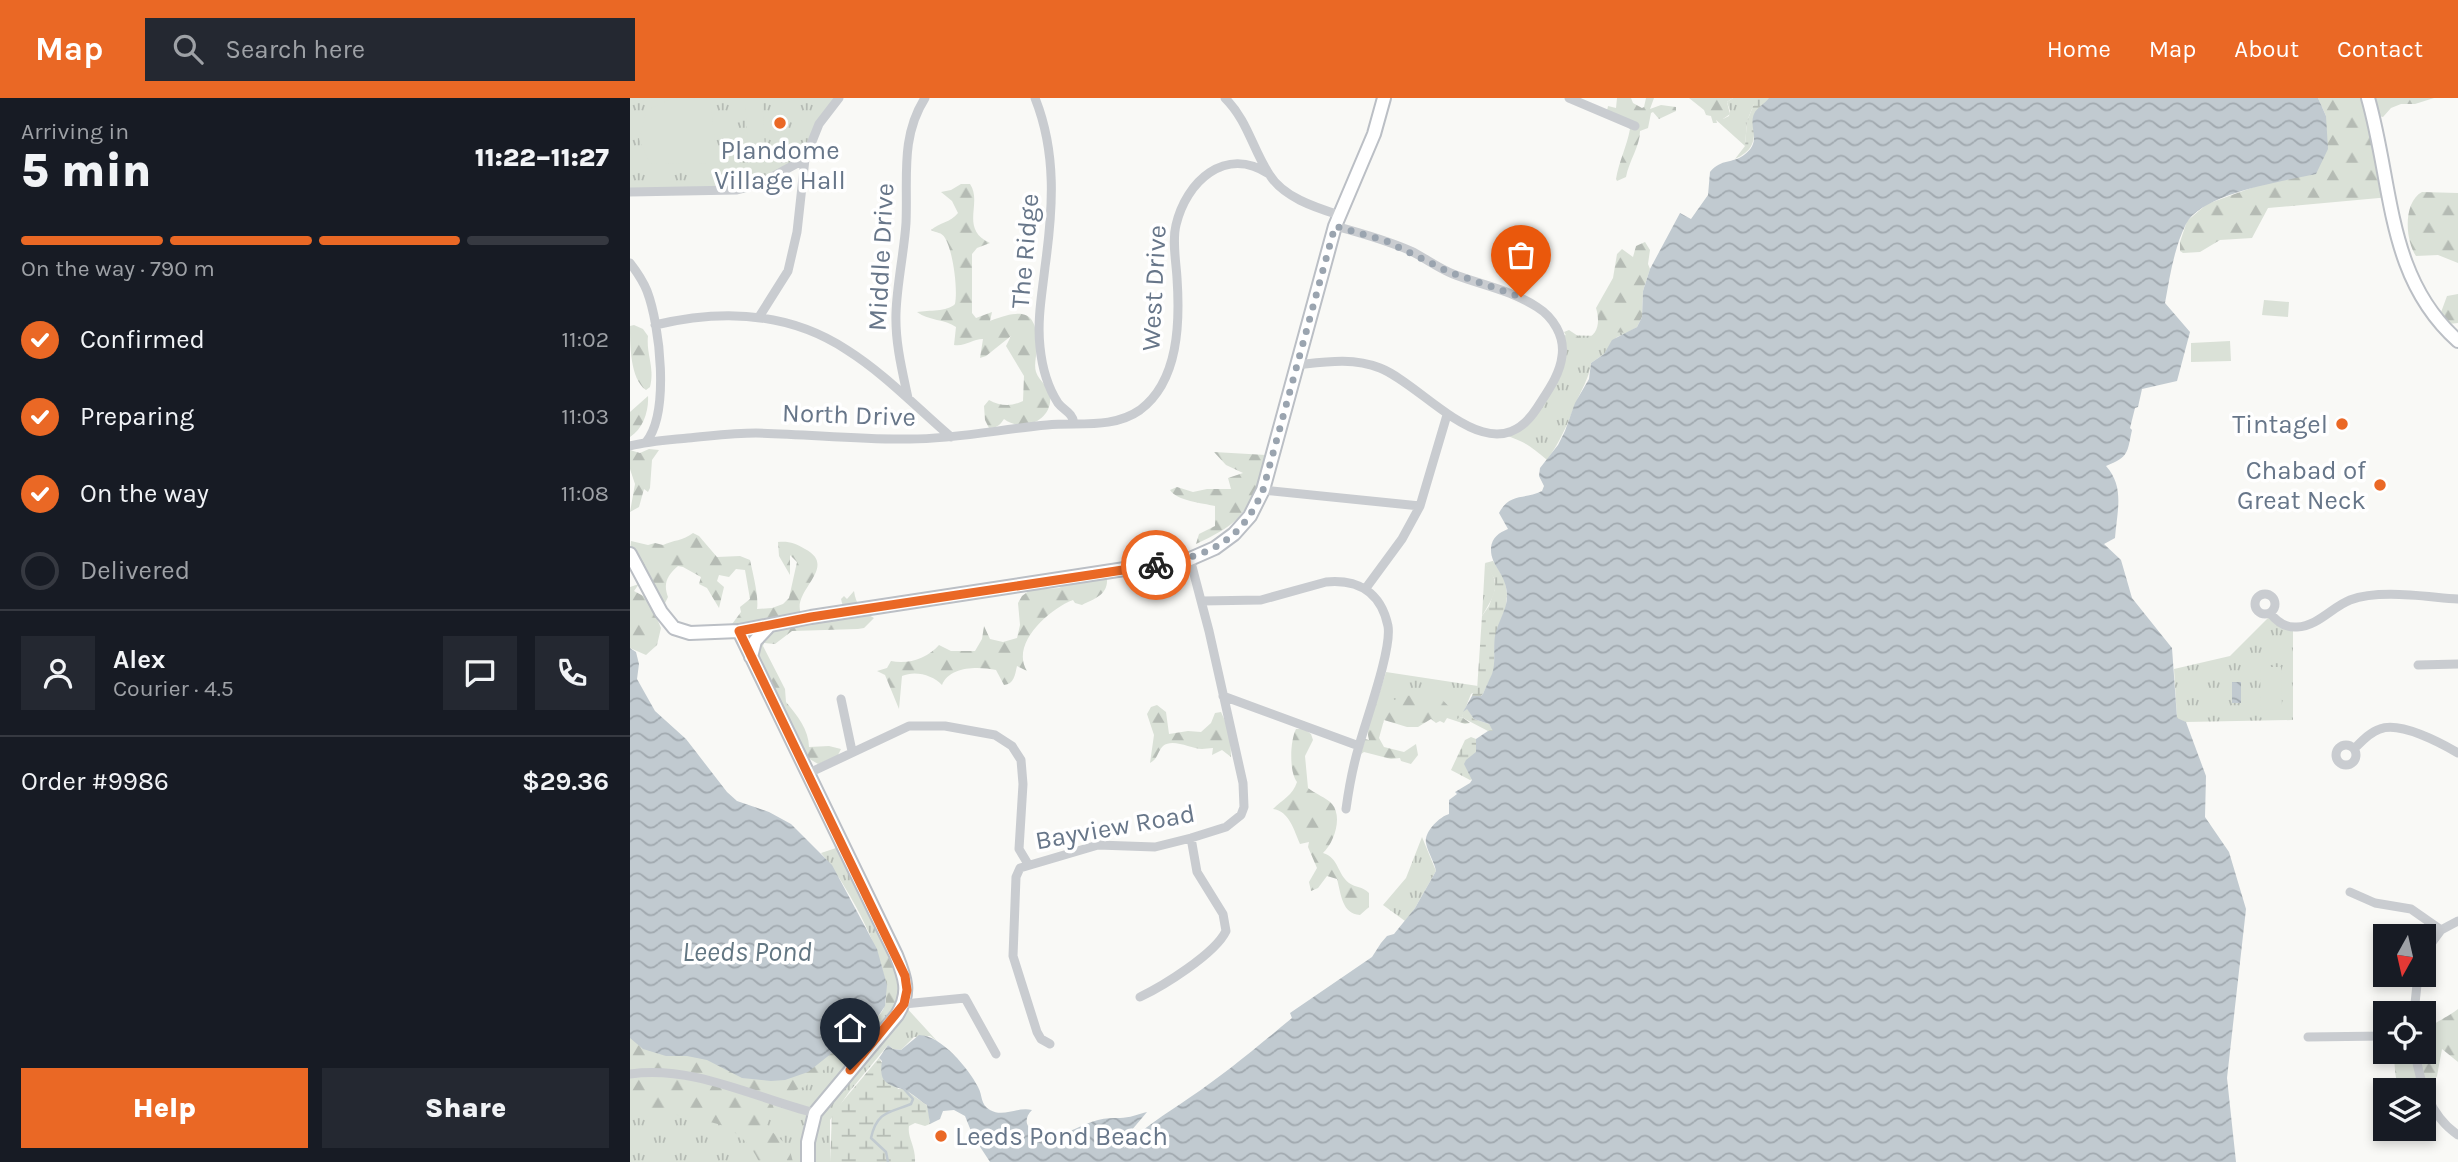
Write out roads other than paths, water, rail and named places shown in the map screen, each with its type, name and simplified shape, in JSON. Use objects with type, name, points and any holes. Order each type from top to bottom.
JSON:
[{"type":"main road","points":[[630,554],[661,612],[674,628],[690,633],[739,631],[811,617],[1190,559],[1215,548],[1234,534],[1250,516],[1263,490],[1337,221],[1374,134],[1384,98]]},
{"type":"main road","points":[[2368,98],[2404,264],[2428,309],[2458,341]]},
{"type":"main road","points":[[751,657],[755,641],[769,626]]},
{"type":"main road","points":[[739,631],[905,976],[907,990],[904,1004],[816,1113],[808,1142],[808,1162]]},
{"type":"street","points":[[759,317],[783,282],[791,260],[805,159],[819,124],[839,98]]},
{"type":"street","name":"Middle Drive","points":[[908,398],[899,354],[896,314],[906,224],[907,147],[915,115],[925,98]]},
{"type":"street","name":"The Ridge","points":[[1035,98],[1044,125],[1052,170],[1052,215],[1040,312],[1039,344],[1045,374],[1060,406],[1071,414],[1066,423]]},
{"type":"street","points":[[1225,98],[1246,124],[1269,174],[1287,193],[1337,221],[1386,241],[1449,272],[1521,297],[1542,310],[1556,327],[1563,348],[1561,364],[1545,396],[1523,426],[1508,433],[1490,433],[1466,425],[1447,415],[1396,375],[1380,368],[1345,361],[1296,365]]},
{"type":"street","points":[[1569,98],[1635,126]]},
{"type":"street","points":[[1244,165],[1253,159],[1257,150]]},
{"type":"street","points":[[630,192],[737,190],[757,185],[805,159]]},
{"type":"street","name":"West Drive","points":[[1066,423],[1123,419],[1147,404],[1162,384],[1170,365],[1177,329],[1175,228],[1191,188],[1215,168],[1244,165],[1269,174]]},
{"type":"street","points":[[630,263],[646,289],[661,367],[654,428],[646,442]]},
{"type":"street","points":[[655,325],[701,315],[759,317],[795,325],[832,341],[857,357],[951,436]]},
{"type":"street","points":[[1060,406],[1066,423]]},
{"type":"street","points":[[923,439],[929,426],[925,415]]},
{"type":"street","points":[[1366,588],[1402,539],[1420,506],[1447,415]]},
{"type":"street","name":"North Drive","points":[[630,446],[646,442],[745,433],[923,439],[1066,423]]},
{"type":"street","points":[[1263,490],[1420,506]]},
{"type":"street","name":"Bayview Road","points":[[808,773],[900,728],[918,725],[979,731],[1004,740],[1017,752],[1022,768],[1019,849],[1028,864],[1098,845],[1155,847],[1191,838],[1234,822],[1244,807],[1243,783],[1190,559]]},
{"type":"street","points":[[1202,601],[1231,603],[1261,600],[1326,582],[1348,582],[1366,588],[1384,613],[1388,634],[1381,673],[1359,746],[1346,809]]},
{"type":"street","points":[[2270,613],[2283,625],[2297,627],[2308,625],[2348,601],[2360,597],[2376,595],[2458,599]]},
{"type":"street","points":[[2418,665],[2458,664]]},
{"type":"street","points":[[1223,696],[1359,746]]},
{"type":"street","points":[[841,699],[852,751]]},
{"type":"street","points":[[2354,749],[2363,739],[2387,728],[2429,737],[2458,753]]},
{"type":"street","points":[[1140,998],[1166,983],[1215,947],[1226,931],[1223,914],[1197,872],[1191,838]]},
{"type":"street","points":[[1028,864],[1020,867],[1017,873],[1013,956],[1037,1032],[1041,1039],[1050,1044]]},
{"type":"street","points":[[2350,892],[2375,903],[2412,909],[2441,930]]},
{"type":"street","points":[[2436,937],[2441,930],[2458,921]]},
{"type":"street","points":[[904,1004],[965,998],[996,1054]]},
{"type":"street","points":[[2308,1037],[2373,1036]]},
{"type":"street","points":[[2417,1064],[2428,1100],[2458,1135]]},
{"type":"street","points":[[630,1074],[681,1074],[816,1113]]},
{"type":"water","points":[[1769,98],[2318,98],[2326,116],[2328,149],[2316,174],[2226,196],[2195,213],[2186,224],[2175,252],[2165,303],[2190,332],[2177,381],[2142,389],[2130,428],[2132,430],[2126,453],[2106,466],[2116,482],[2118,500],[2115,538],[2104,544],[2121,560],[2132,598],[2172,648],[2177,718],[2186,722],[2206,776],[2205,817],[2229,852],[2246,909],[2227,1078],[2236,1162],[990,1162],[973,1136],[965,1116],[954,1110],[943,1111],[940,1119],[930,1124],[927,1105],[884,1081],[881,1073],[882,1061],[879,1058],[888,1045],[901,1050],[919,1035],[936,1041],[953,1054],[974,1080],[983,1102],[990,1110],[1000,1113],[1032,1110],[1027,1124],[1038,1134],[1056,1135],[1098,1120],[1147,1112],[1131,1131],[1124,1148],[1146,1128],[1254,1049],[1292,1018],[1290,1013],[1372,957],[1387,936],[1394,934],[1415,908],[1436,871],[1426,843],[1427,834],[1437,822],[1449,814],[1449,800],[1457,794],[1455,792],[1472,780],[1464,764],[1476,752],[1476,739],[1488,731],[1493,731],[1489,724],[1474,719],[1467,709],[1463,712],[1472,696],[1483,694],[1492,674],[1495,636],[1506,605],[1504,580],[1491,554],[1494,538],[1508,529],[1499,513],[1503,506],[1513,499],[1542,491],[1544,486],[1539,476],[1540,468],[1565,431],[1575,403],[1589,379],[1591,363],[1604,354],[1612,340],[1637,327],[1642,317],[1643,291],[1650,269],[1680,213],[1691,219],[1708,195],[1710,172],[1719,165],[1740,158],[1750,150],[1754,140],[1754,114]]},
{"type":"water","name":"Leeds Pond","points":[[630,648],[636,652],[639,664],[637,679],[655,711],[686,739],[737,801],[769,812],[791,824],[832,865],[877,949],[887,985],[885,1006],[873,1024],[844,1041],[808,1072],[785,1080],[742,1078],[707,1060],[666,1056],[643,1049],[630,1038]]},
{"type":"water","points":[[2232,682],[2241,682],[2241,703],[2232,703]]},
{"type":"waterway","points":[[888,1162],[886,1152],[871,1138],[880,1118],[911,1104],[913,1099],[904,1089]]},
{"type":"place","name":"Plandome Village Hall","points":[[780,123]]},
{"type":"place","name":"Tintagel","points":[[2342,424]]},
{"type":"place","name":"Chabad of Great Neck","points":[[2380,485]]},
{"type":"place","name":"Leeds Pond Beach","points":[[941,1136]]}]
